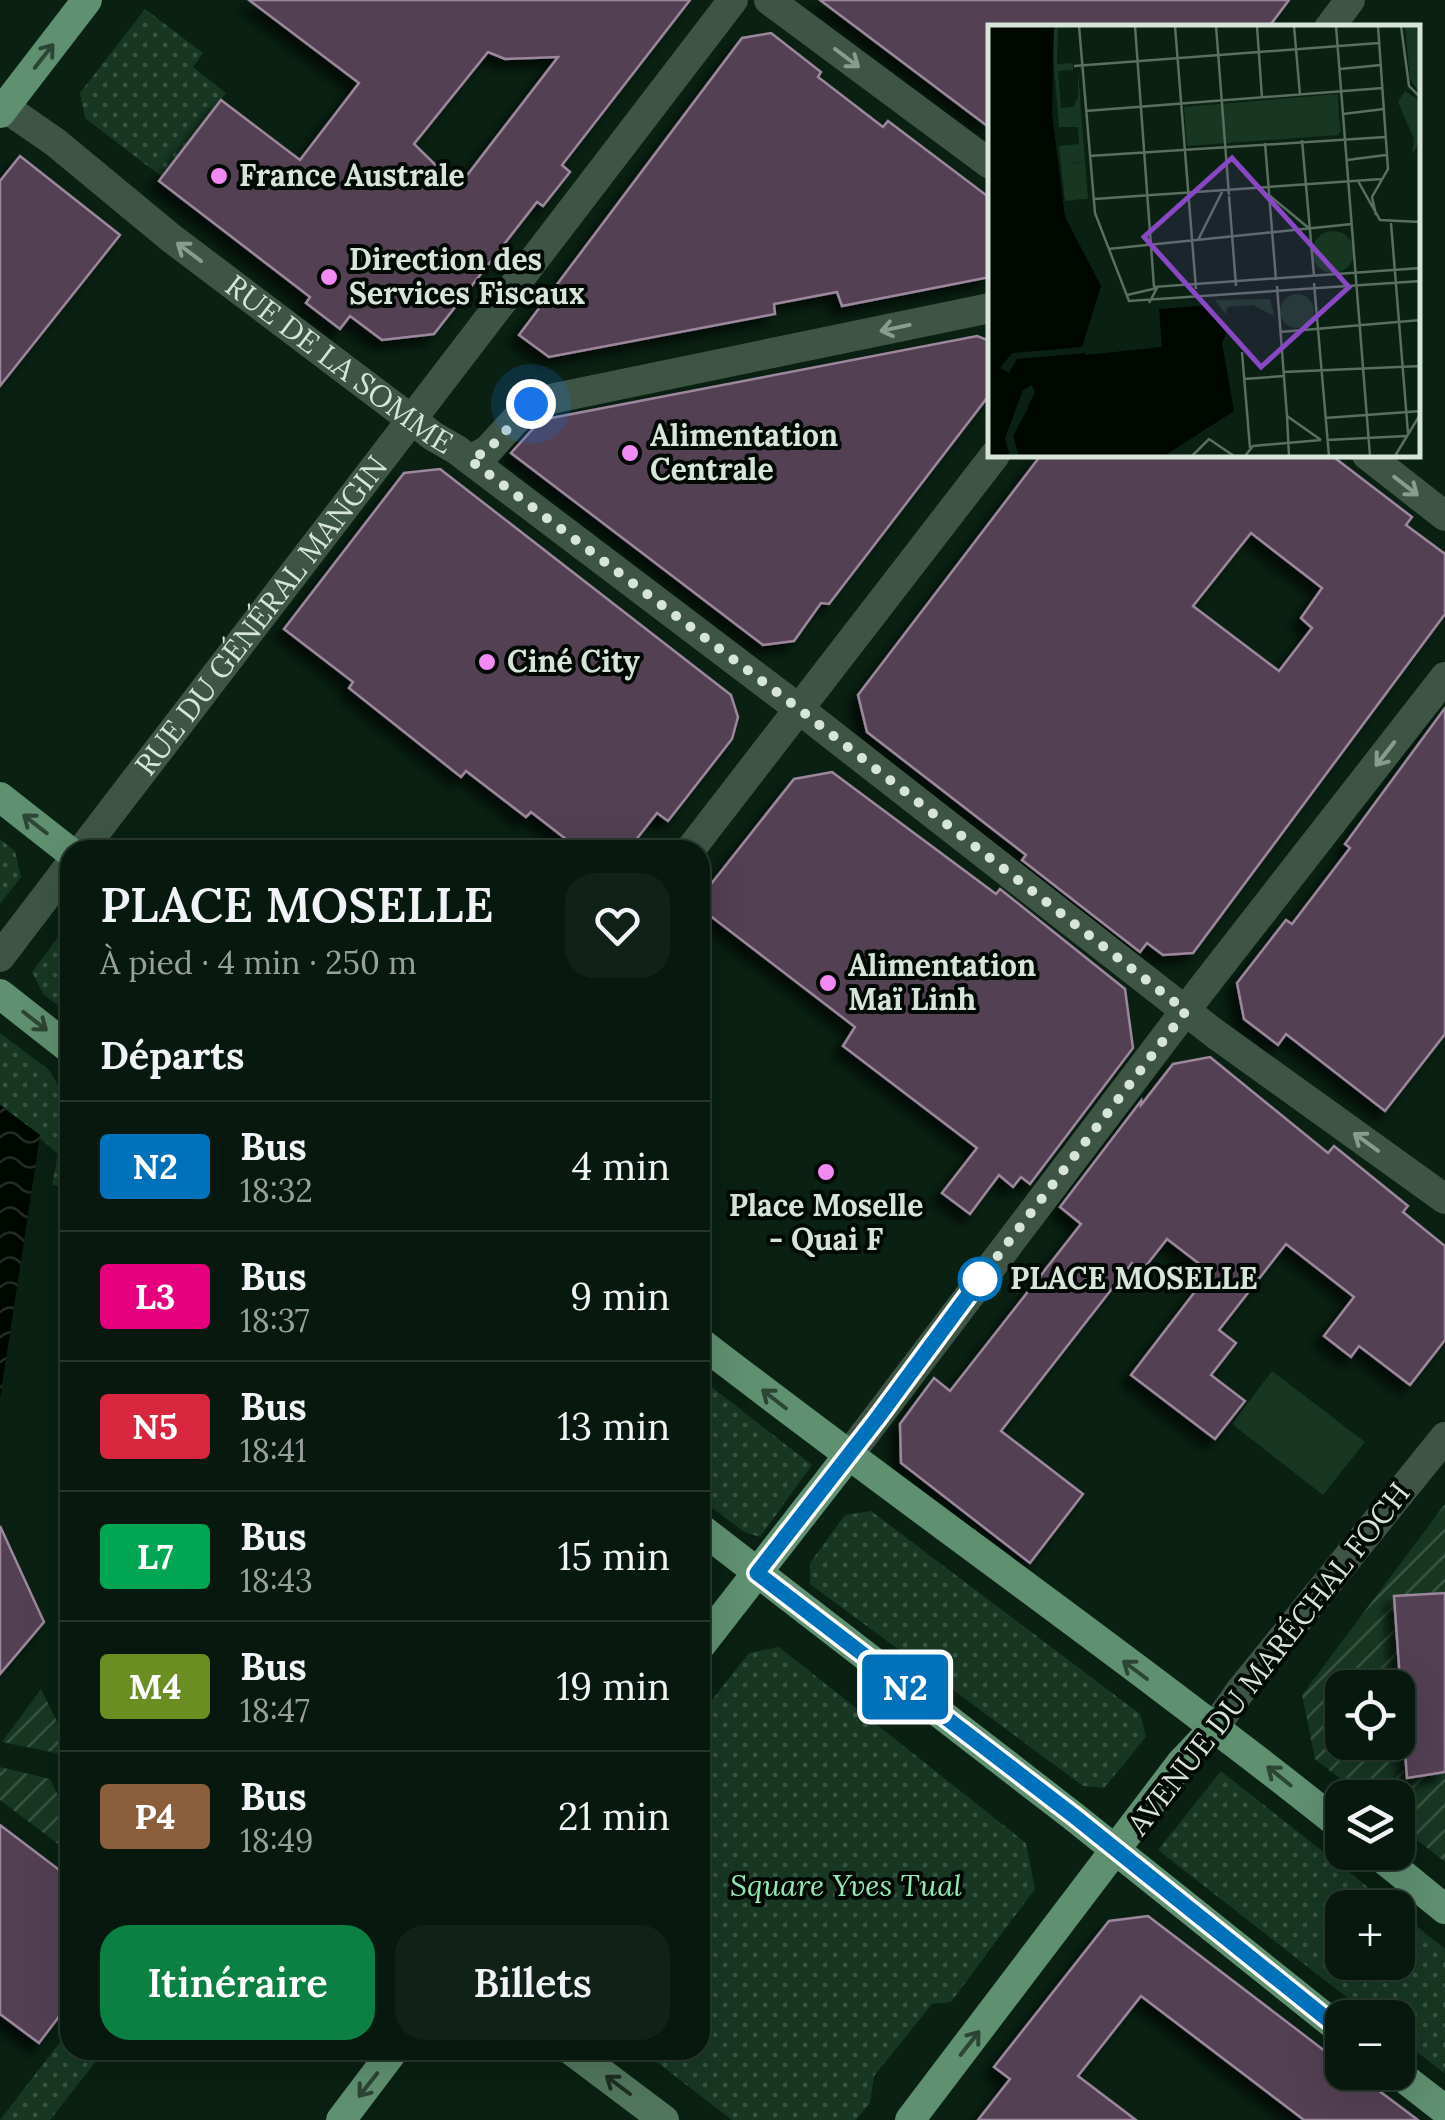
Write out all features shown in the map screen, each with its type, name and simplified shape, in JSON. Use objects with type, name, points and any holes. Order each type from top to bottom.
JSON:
[{"type":"main road","points":[[1,108],[88,0]]},
{"type":"main road","points":[[0,797],[60,844]]},
{"type":"main road","points":[[0,994],[60,1041]]},
{"type":"main road","points":[[710,1350],[1325,1814]]},
{"type":"main road","points":[[710,1633],[848,1456]]},
{"type":"main road","points":[[710,1536],[1325,2017]]},
{"type":"main road","name":"AVENUE DU MARÉCHAL FOCH","points":[[910,2120],[1182,1763],[1214,1728]]},
{"type":"main road","points":[[1397,1870],[1445,1909]]},
{"type":"main road","points":[[341,2120],[386,2060]]},
{"type":"main road","points":[[1415,2087],[1445,2110]]},
{"type":"street","name":"RUE DU GÉNÉRAL MANGIN","points":[[90,840],[733,0]]},
{"type":"street","points":[[768,0],[988,163]]},
{"type":"street","points":[[1330,25],[1350,0]]},
{"type":"street","name":"RUE DE LA SOMME","points":[[1,108],[55,142],[170,238],[799,709],[1186,1011],[1445,1199]]},
{"type":"street","points":[[470,460],[488,450],[531,404],[988,308]]},
{"type":"street","points":[[698,840],[994,458]]},
{"type":"street","points":[[1371,458],[1445,516]]},
{"type":"street","points":[[848,1456],[1445,677]]},
{"type":"street","points":[[0,957],[60,878]]},
{"type":"street","name":"AVENUE DU MARÉCHAL FOCH","points":[[1214,1728],[1445,1437]]},
{"type":"street","points":[[584,2060],[664,2120]]},
{"type":"green space","points":[[145,9],[203,53],[193,67],[226,93],[162,177],[85,118],[80,93]]},
{"type":"green space","points":[[0,839],[15,851],[21,877],[0,904]]},
{"type":"green space","points":[[60,934],[60,1007],[43,994],[32,972]]},
{"type":"green space","points":[[0,1033],[49,1070],[60,1088],[60,1186],[52,1185],[58,1154],[0,1104]]},
{"type":"green space","points":[[1272,1371],[1365,1442],[1323,1495],[1232,1424]]},
{"type":"green space","points":[[710,1386],[812,1465],[760,1537],[744,1532],[710,1506]]},
{"type":"green space","points":[[1445,1504],[1445,1862],[1415,1838],[1415,1780],[1342,1780],[1315,1759],[1302,1695]]},
{"type":"green space","points":[[871,1511],[1140,1714],[1146,1737],[1104,1788],[1083,1786],[810,1584],[810,1563],[845,1515]]},
{"type":"green space","name":"Square Yves Tual","points":[[779,1647],[1026,1843],[1035,1889],[951,2002],[932,2004],[874,2076],[870,2103],[856,2120],[732,2120],[654,2060],[710,2060],[710,1702],[749,1653]]},
{"type":"green space","points":[[41,1689],[60,1728],[60,1754],[2,1742]]},
{"type":"green space","points":[[0,1767],[50,1779],[60,1800],[60,1845],[0,1800]]},
{"type":"green space","points":[[1221,1771],[1325,1853],[1325,1870],[1346,1870],[1372,1890],[1325,1890],[1325,1980],[1415,1980],[1415,1925],[1445,1949],[1445,2074],[1415,2050],[1415,2000],[1350,2000],[1158,1850]]},
{"type":"green space","points":[[60,2042],[60,2060],[97,2060],[50,2120],[0,2120]]},
{"type":"water","points":[[0,1105],[40,1135],[0,1399]]},
{"type":"building","points":[[249,0],[690,0],[562,165],[570,172],[543,206],[537,202],[434,334],[382,340],[350,316],[340,329],[306,303],[310,297],[159,181],[221,100],[300,160],[359,83]],"holes":[[[488,52],[505,59],[558,57],[458,187],[414,144]]]},
{"type":"building","points":[[820,0],[1289,0],[1270,25],[988,25],[988,126]]},
{"type":"building","points":[[771,33],[821,72],[818,77],[883,127],[888,121],[988,196],[988,277],[842,306],[837,292],[774,304],[775,314],[549,357],[519,335],[742,38]]},
{"type":"building","points":[[20,156],[120,235],[0,386],[0,181]]},
{"type":"building","points":[[977,336],[988,340],[988,397],[829,604],[821,603],[794,641],[763,645],[511,453],[541,420]]},
{"type":"building","points":[[1039,458],[1335,458],[1412,517],[1406,525],[1445,554],[1445,614],[1193,953],[1163,955],[1147,943],[1140,952],[1022,860],[1026,855],[867,732],[858,695]],"holes":[[[1251,533],[1322,588],[1301,618],[1312,628],[1279,671],[1193,606]]]},
{"type":"building","name":"Ciné City","points":[[440,469],[731,695],[738,717],[732,739],[668,821],[657,813],[636,840],[567,840],[531,812],[526,817],[466,771],[461,777],[349,688],[353,682],[284,629],[404,473]]},
{"type":"building","points":[[1445,708],[1445,1034],[1385,1111],[1286,1034],[1278,1045],[1244,1019],[1237,983],[1286,920],[1292,924],[1350,848],[1345,844]]},
{"type":"building","points":[[832,772],[996,894],[1000,889],[1125,989],[1133,1048],[1030,1184],[1021,1177],[1013,1187],[999,1175],[970,1214],[942,1193],[977,1148],[843,1046],[855,1027],[710,916],[710,885],[794,779]]},
{"type":"building","points":[[1210,1057],[1328,1153],[1334,1146],[1408,1206],[1403,1212],[1445,1246],[1445,1340],[1410,1385],[1359,1346],[1351,1357],[1324,1336],[1354,1297],[1286,1244],[1219,1330],[1236,1343],[1211,1375],[1245,1401],[1215,1439],[1131,1375],[1210,1272],[1167,1239],[1142,1271],[1132,1263],[1001,1431],[1083,1494],[1030,1563],[901,1463],[900,1424],[934,1378],[950,1391],[1081,1224],[1060,1207],[1141,1101],[1141,1105],[1173,1064]]},
{"type":"building","points":[[0,1526],[44,1622],[0,1674]]},
{"type":"building","points":[[1445,1593],[1445,1772],[1407,1778],[1406,1760],[1415,1760],[1415,1670],[1399,1670],[1394,1596]]},
{"type":"building","points":[[0,1825],[60,1870],[60,2015],[39,2043],[0,2014]]},
{"type":"building","points":[[1148,1916],[1325,2051],[1325,2090],[1378,2090],[1418,2120],[1304,2120],[1141,1996],[1078,2076],[1136,2120],[978,2120],[1010,2079],[994,2067],[1109,1921]]},
{"type":"bus line","name":"N2","points":[[980,1279],[757,1573],[1074,1816],[1325,2017]]},
{"type":"place","name":"France Australe","points":[[219,176]]},
{"type":"place","name":"Direction des Services Fiscaux","points":[[329,277]]},
{"type":"place","name":"Alimentation Centrale","points":[[630,453]]},
{"type":"place","name":"Ciné City","points":[[487,662]]},
{"type":"place","name":"Alimentation Maï Linh","points":[[828,983]]},
{"type":"place","name":"Place Moselle - Quai F","points":[[826,1172]]},
{"type":"place","name":"PLACE MOSELLE","points":[[980,1279]]},
{"type":"route","points":[[531,404],[488,450],[470,460],[799,709],[1186,1011],[980,1279]]}]
